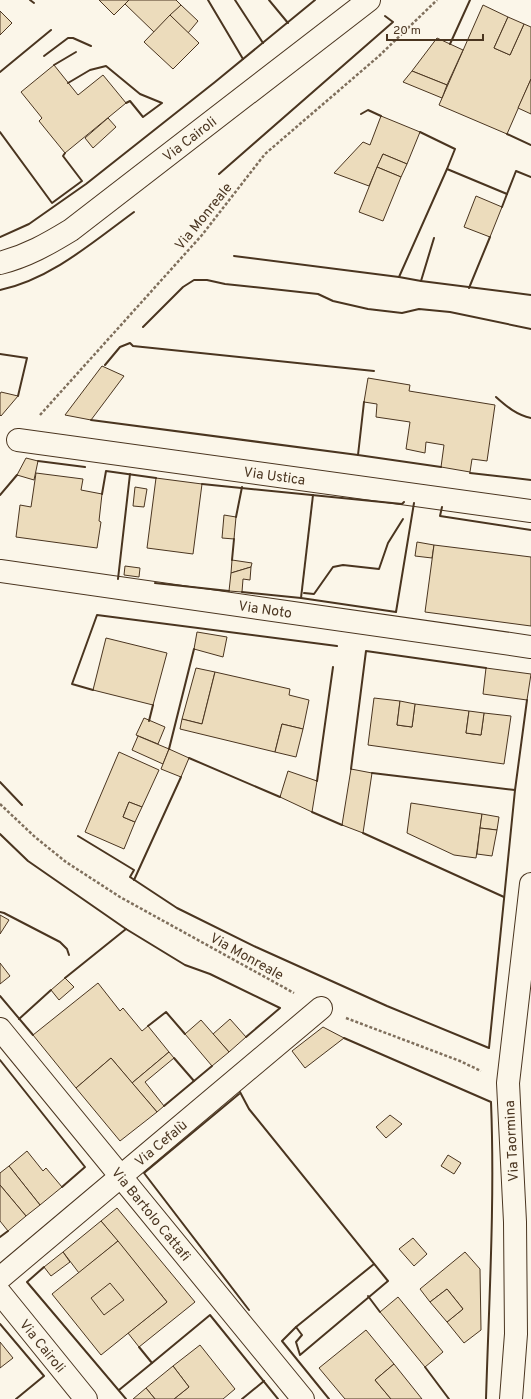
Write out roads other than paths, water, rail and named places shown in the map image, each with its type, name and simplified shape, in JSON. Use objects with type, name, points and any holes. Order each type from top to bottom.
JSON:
[{"type":"street","name":"Via Cairoli","points":[[0,263],[20,257],[71,230],[369,0]]},
{"type":"street","name":"Via Ustica","points":[[18,440],[531,511]]},
{"type":"street","name":"Via Noto","points":[[0,572],[531,647]]},
{"type":"street","name":"Via Taormina","points":[[511,1399],[516,1334],[516,1222],[508,1084],[531,884]]},
{"type":"street","name":"Via Cefalù","points":[[0,1278],[321,1008]]},
{"type":"street","name":"Via Bartolo Cattafi","points":[[0,1029],[303,1399]]},
{"type":"street","name":"Via Cairoli","points":[[0,1293],[86,1399]]}]
